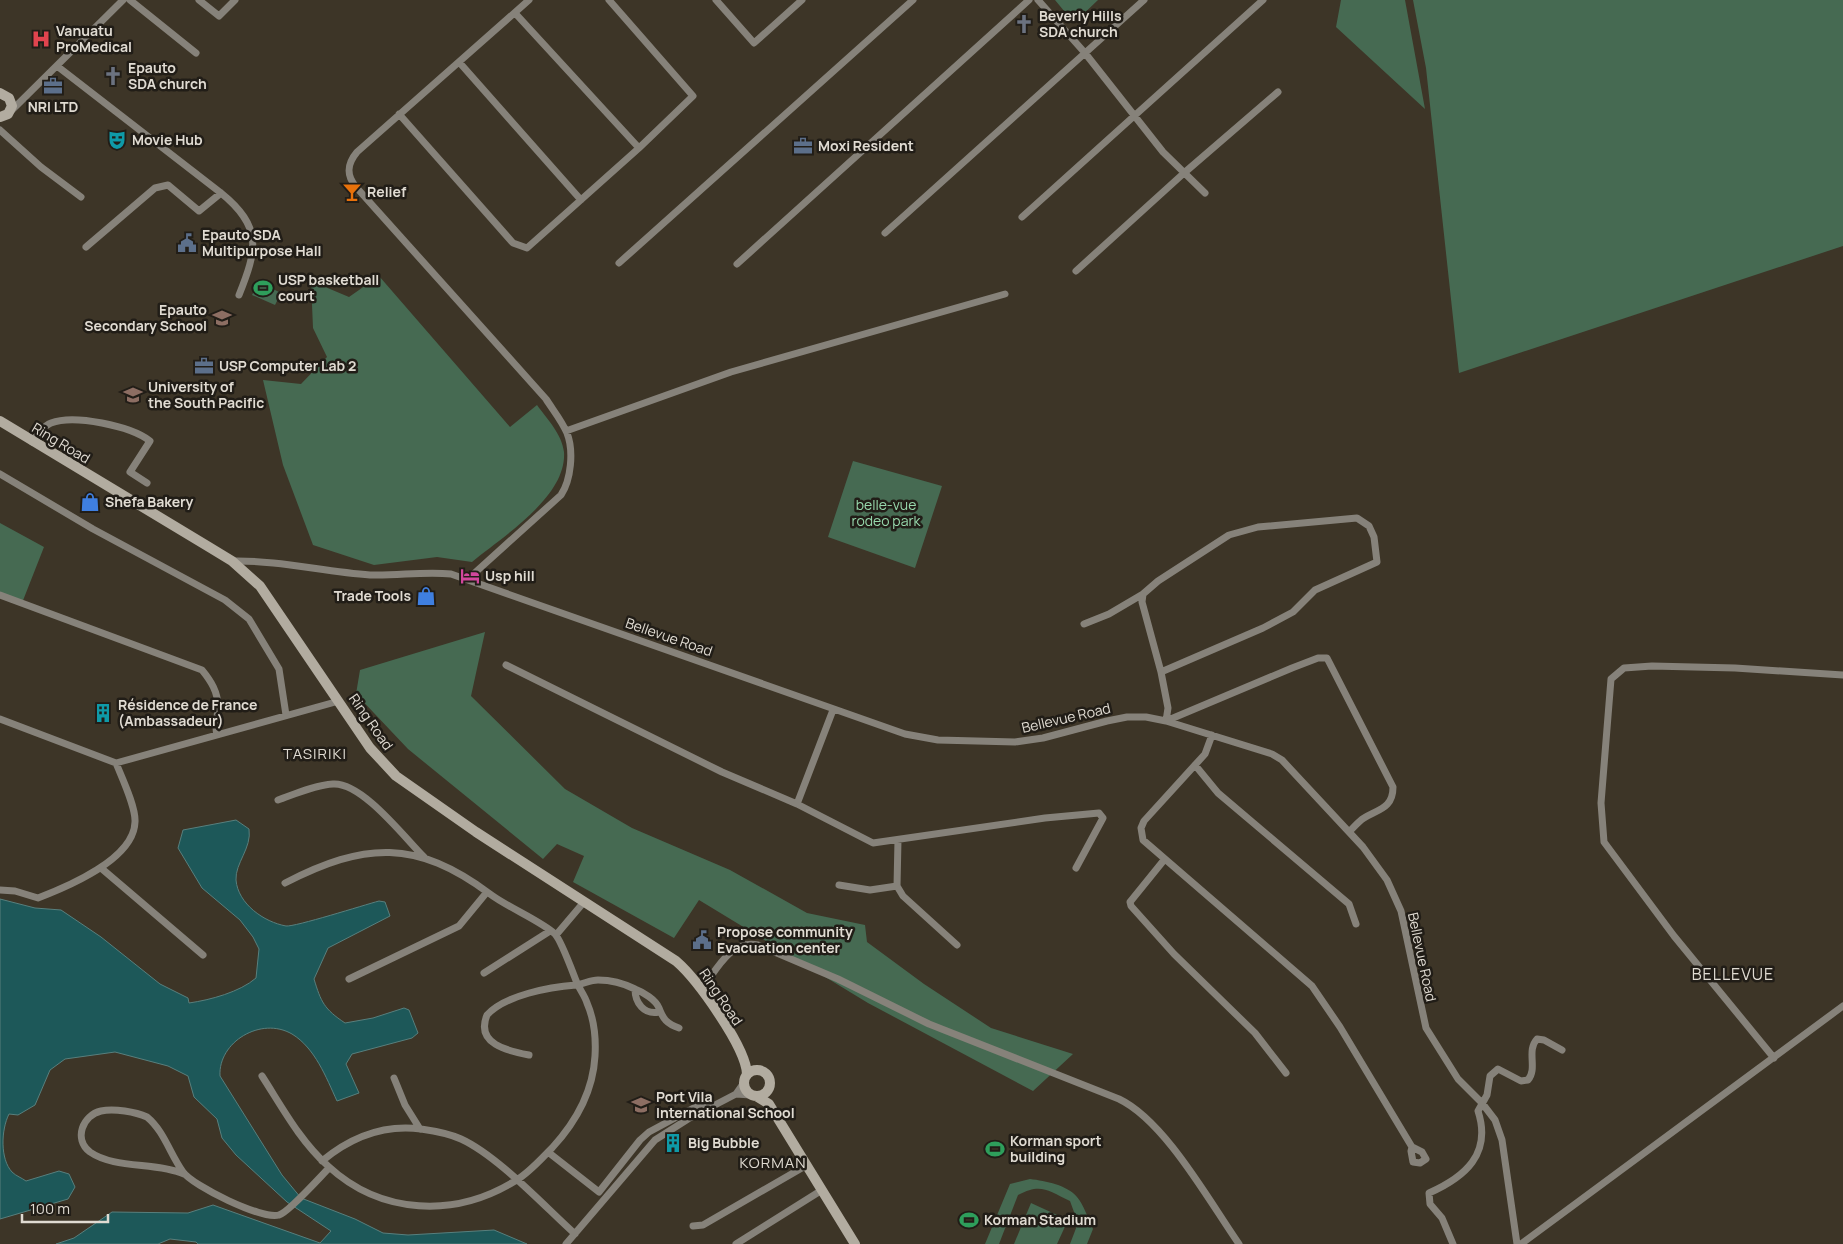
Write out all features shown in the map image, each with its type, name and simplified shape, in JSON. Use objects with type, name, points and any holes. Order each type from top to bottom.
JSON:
[{"type":"main road","points":[[2,95],[12,103],[4,116]]},
{"type":"main road","name":"Ring Road","points":[[0,421],[232,561],[260,586],[370,748],[396,776],[444,811],[670,957],[690,974],[744,1058],[758,1069]]},
{"type":"main road","name":"Ring Road","points":[[744,1058],[745,1079]]},
{"type":"main road","points":[[769,1104],[769,1077],[765,1072],[758,1069],[745,1079],[753,1096],[769,1104],[855,1244]]},
{"type":"main road","points":[[753,1096],[764,1095],[769,1089]]},
{"type":"street","points":[[130,0],[196,52]]},
{"type":"street","points":[[199,0],[219,16],[235,0]]},
{"type":"street","points":[[468,579],[548,508],[566,487],[569,474],[570,447],[566,431],[546,399],[374,210],[350,180],[349,166],[352,159],[399,114],[529,0]]},
{"type":"street","points":[[399,114],[513,243],[527,248],[639,148],[693,96],[609,0]]},
{"type":"street","points":[[716,0],[754,43],[802,0]]},
{"type":"street","points":[[620,263],[913,0]]},
{"type":"street","points":[[737,264],[1029,0]]},
{"type":"street","points":[[1038,0],[1085,53],[1163,152],[1206,193]]},
{"type":"street","points":[[885,233],[1144,0]]},
{"type":"street","points":[[1022,217],[1263,0]]},
{"type":"street","points":[[4,116],[57,66],[119,1]]},
{"type":"street","points":[[515,13],[639,148]]},
{"type":"street","points":[[459,62],[581,200]]},
{"type":"street","points":[[57,66],[221,193],[242,213],[248,222],[254,249],[252,262],[239,295]]},
{"type":"street","points":[[2,95],[21,96],[30,92]]},
{"type":"street","points":[[1076,272],[1184,173],[1278,92]]},
{"type":"street","points":[[0,130],[41,166],[81,197]]},
{"type":"street","points":[[86,247],[155,188],[168,185],[199,212],[221,193]]},
{"type":"street","points":[[566,431],[581,424],[731,372],[1005,294]]},
{"type":"street","points":[[32,442],[49,423],[65,419],[79,419],[128,430],[150,441],[130,472],[147,483]]},
{"type":"street","points":[[0,474],[92,529],[225,600],[249,619],[279,669],[286,715]]},
{"type":"street","points":[[1161,672],[1263,628],[1293,612],[1315,590],[1377,562],[1374,537],[1369,526],[1363,521],[1352,518],[1248,528],[1230,535],[1195,555],[1146,589],[1142,602],[1161,672],[1168,708],[1166,721]]},
{"type":"street","name":"Bellevue Road","points":[[232,561],[257,560],[370,574],[431,572],[468,579],[905,734],[938,740],[1015,742],[1127,717],[1166,721],[1272,754],[1282,760],[1376,862],[1396,899],[1408,940],[1420,1008],[1426,1028],[1458,1079],[1482,1103],[1495,1120],[1502,1140],[1517,1244]]},
{"type":"street","points":[[1084,624],[1109,614],[1143,594]]},
{"type":"street","points":[[0,595],[202,670],[216,692],[218,708],[214,727],[217,735]]},
{"type":"street","points":[[1166,721],[1292,668],[1318,658],[1327,658],[1393,788],[1393,798],[1386,807],[1365,817],[1349,832]]},
{"type":"street","points":[[506,665],[722,772],[797,804],[873,843],[1038,819],[1099,813],[1103,818],[1076,868]]},
{"type":"street","points":[[1774,1058],[1674,936],[1604,842],[1601,803],[1612,679],[1624,668],[1652,666],[1735,668],[1843,675]]},
{"type":"street","points":[[0,719],[116,763],[150,756],[339,701]]},
{"type":"street","points":[[797,804],[833,710]]},
{"type":"street","points":[[1212,735],[1205,754],[1144,821],[1141,828],[1143,840],[1164,860],[1256,935],[1312,986],[1340,1028],[1412,1147]]},
{"type":"street","points":[[0,890],[15,891],[38,898],[102,868],[130,839],[135,822],[116,763]]},
{"type":"street","points":[[1195,765],[1218,792],[1348,904],[1356,924]]},
{"type":"street","points":[[262,1076],[305,1142],[329,1168],[356,1186],[379,1198],[412,1207],[455,1206],[487,1196],[516,1181],[548,1152],[581,1108],[593,1069],[593,1025],[588,1003],[553,933],[450,868],[424,857],[375,807],[353,788],[344,785],[324,785],[278,800]]},
{"type":"street","points":[[898,840],[897,886],[903,896],[957,945]]},
{"type":"street","points":[[285,883],[314,869],[381,852],[399,852],[415,857],[424,857]]},
{"type":"street","points":[[1164,860],[1130,902],[1131,906],[1174,954],[1255,1033],[1286,1072]]},
{"type":"street","points":[[102,868],[203,954]]},
{"type":"street","points":[[839,885],[870,890],[897,886]]},
{"type":"street","points":[[348,980],[459,926],[487,892]]},
{"type":"street","points":[[484,973],[553,933],[584,902]]},
{"type":"street","points":[[701,990],[732,950],[746,944],[758,945],[838,979],[930,1024],[1135,1106],[1155,1125],[1239,1244]]},
{"type":"street","points":[[528,1055],[503,1049],[491,1041],[485,1031],[487,1015],[496,1007],[513,999],[564,984],[577,984],[588,981],[613,981],[635,989],[653,1001],[660,1009],[659,1012],[671,1025],[679,1028]]},
{"type":"street","points":[[635,989],[636,1001],[641,1007],[651,1012],[659,1012]]},
{"type":"street","points":[[1521,1244],[1843,1006]]},
{"type":"street","points":[[1453,1244],[1442,1218],[1430,1204],[1429,1193],[1450,1184],[1467,1170],[1480,1151],[1483,1124],[1478,1111],[1486,1094],[1490,1076],[1498,1069],[1521,1081],[1528,1080],[1532,1075],[1533,1067],[1531,1052],[1537,1039],[1544,1040],[1562,1050]]},
{"type":"street","points":[[394,1078],[405,1105],[420,1129]]},
{"type":"street","points":[[566,1244],[646,1147],[664,1134],[736,1094],[745,1079]]},
{"type":"street","points":[[736,1094],[753,1096]]},
{"type":"street","points":[[548,1152],[599,1192],[640,1140],[660,1126],[701,1104],[713,1106]]},
{"type":"street","points":[[184,1174],[165,1140],[147,1117],[104,1110],[89,1117],[83,1124],[81,1138],[91,1153],[108,1160],[174,1169],[184,1174],[204,1190],[269,1215],[284,1213],[329,1168]]},
{"type":"street","points":[[660,1126],[664,1134]]},
{"type":"street","points":[[322,1161],[346,1143],[373,1132],[402,1127],[442,1132],[471,1144],[486,1154],[575,1234]]},
{"type":"street","points":[[640,1140],[646,1147]]},
{"type":"street","points":[[628,1154],[636,1160]]},
{"type":"street","points":[[693,1226],[703,1225],[807,1165]]},
{"type":"street","points":[[618,1168],[627,1171]]},
{"type":"street","points":[[603,1186],[609,1192]]},
{"type":"street","points":[[736,1244],[822,1190]]},
{"type":"green space","points":[[1055,0],[1098,0],[1074,23]]},
{"type":"green space","points":[[1341,0],[1405,0],[1425,109],[1336,27]]},
{"type":"green space","points":[[1413,0],[1843,0],[1843,246],[1459,373],[1426,68]]},
{"type":"green space","points":[[379,276],[510,427],[537,405],[554,427],[563,445],[562,469],[555,485],[544,500],[516,528],[472,562],[437,557],[374,565],[313,545],[283,465],[263,380],[301,384],[327,357],[313,328],[311,281],[349,297]]},
{"type":"green space","name":"USP basketball court","points":[[259,282],[281,293],[275,305],[252,295]]},
{"type":"green space","name":"belle-vue rodeo park","points":[[853,461],[942,486],[915,568],[828,537]]},
{"type":"green space","points":[[0,523],[44,547],[22,603],[0,593]]},
{"type":"green space","points":[[485,632],[471,696],[565,789],[632,828],[730,870],[807,913],[865,925],[867,942],[924,984],[991,1028],[1073,1054],[1033,1091],[868,1003],[699,900],[674,938],[573,882],[584,856],[557,844],[543,859],[408,749],[356,694],[360,670]]},
{"type":"green space","points":[[1030,1179],[1049,1182],[1068,1189],[1077,1197],[1093,1229],[1087,1244],[1070,1244],[1078,1223],[1070,1201],[1044,1189],[1033,1189],[1018,1195],[999,1244],[985,1244],[1010,1184]]},
{"type":"green space","points":[[1031,1203],[1068,1220],[1057,1244],[1014,1244]]},
{"type":"water","points":[[236,820],[249,829],[248,843],[236,874],[238,889],[247,904],[261,916],[286,926],[315,920],[379,901],[385,902],[390,916],[328,948],[314,979],[324,1004],[345,1023],[373,1018],[404,1008],[409,1010],[418,1033],[412,1038],[352,1054],[346,1064],[359,1093],[337,1101],[313,1055],[292,1034],[280,1029],[267,1028],[255,1030],[234,1043],[226,1053],[221,1064],[220,1076],[282,1175],[301,1198],[355,1219],[383,1233],[408,1235],[494,1230],[527,1244],[198,1244],[196,1242],[170,1239],[158,1244],[56,1244],[74,1238],[112,1212],[188,1213],[213,1205],[320,1243],[331,1231],[287,1202],[236,1155],[222,1138],[217,1119],[194,1097],[188,1076],[168,1066],[115,1052],[65,1059],[50,1070],[35,1105],[18,1115],[9,1114],[4,1128],[3,1144],[5,1160],[12,1172],[26,1181],[59,1171],[69,1174],[75,1187],[68,1199],[0,1219],[0,899],[35,908],[61,910],[101,937],[160,984],[188,998],[189,1003],[224,995],[256,978],[259,949],[253,937],[240,920],[202,888],[178,848],[183,830]]},
{"type":"place","name":"Beverly Hills SDA church","points":[[1024,24]]},
{"type":"place","name":"Vanuatu ProMedical","points":[[41,39]]},
{"type":"place","name":"Epauto SDA church","points":[[113,76]]},
{"type":"place","name":"NRI LTD","points":[[53,86]]},
{"type":"place","name":"Movie Hub","points":[[117,140]]},
{"type":"place","name":"Moxi Resident","points":[[803,146]]},
{"type":"place","name":"Relief","points":[[352,192]]},
{"type":"place","name":"Epauto SDA Multipurpose Hall","points":[[187,243]]},
{"type":"place","name":"USP basketball court","points":[[263,288]]},
{"type":"place","name":"Epauto Secondary School","points":[[222,318]]},
{"type":"place","name":"USP Computer Lab 2","points":[[204,366]]},
{"type":"place","name":"University of the South Pacific","points":[[133,395]]},
{"type":"place","name":"Shefa Bakery","points":[[90,502]]},
{"type":"place","name":"Usp hill","points":[[470,576]]},
{"type":"place","name":"Trade Tools","points":[[426,596]]},
{"type":"place","name":"Résidence de France (Ambassadeur)","points":[[103,713]]},
{"type":"place","name":"Propose community Evacuation center","points":[[702,940]]},
{"type":"place","name":"Port Vila International School","points":[[641,1105]]},
{"type":"place","name":"Big Bubble","points":[[673,1143]]},
{"type":"place","name":"Korman sport building","points":[[995,1149]]},
{"type":"place","name":"Korman Stadium","points":[[969,1220]]},
{"type":"district","name":"TASIRIKI","points":[[315,754]]},
{"type":"district","name":"BELLEVUE","points":[[1733,974]]},
{"type":"district","name":"KORMAN","points":[[773,1163]]}]
